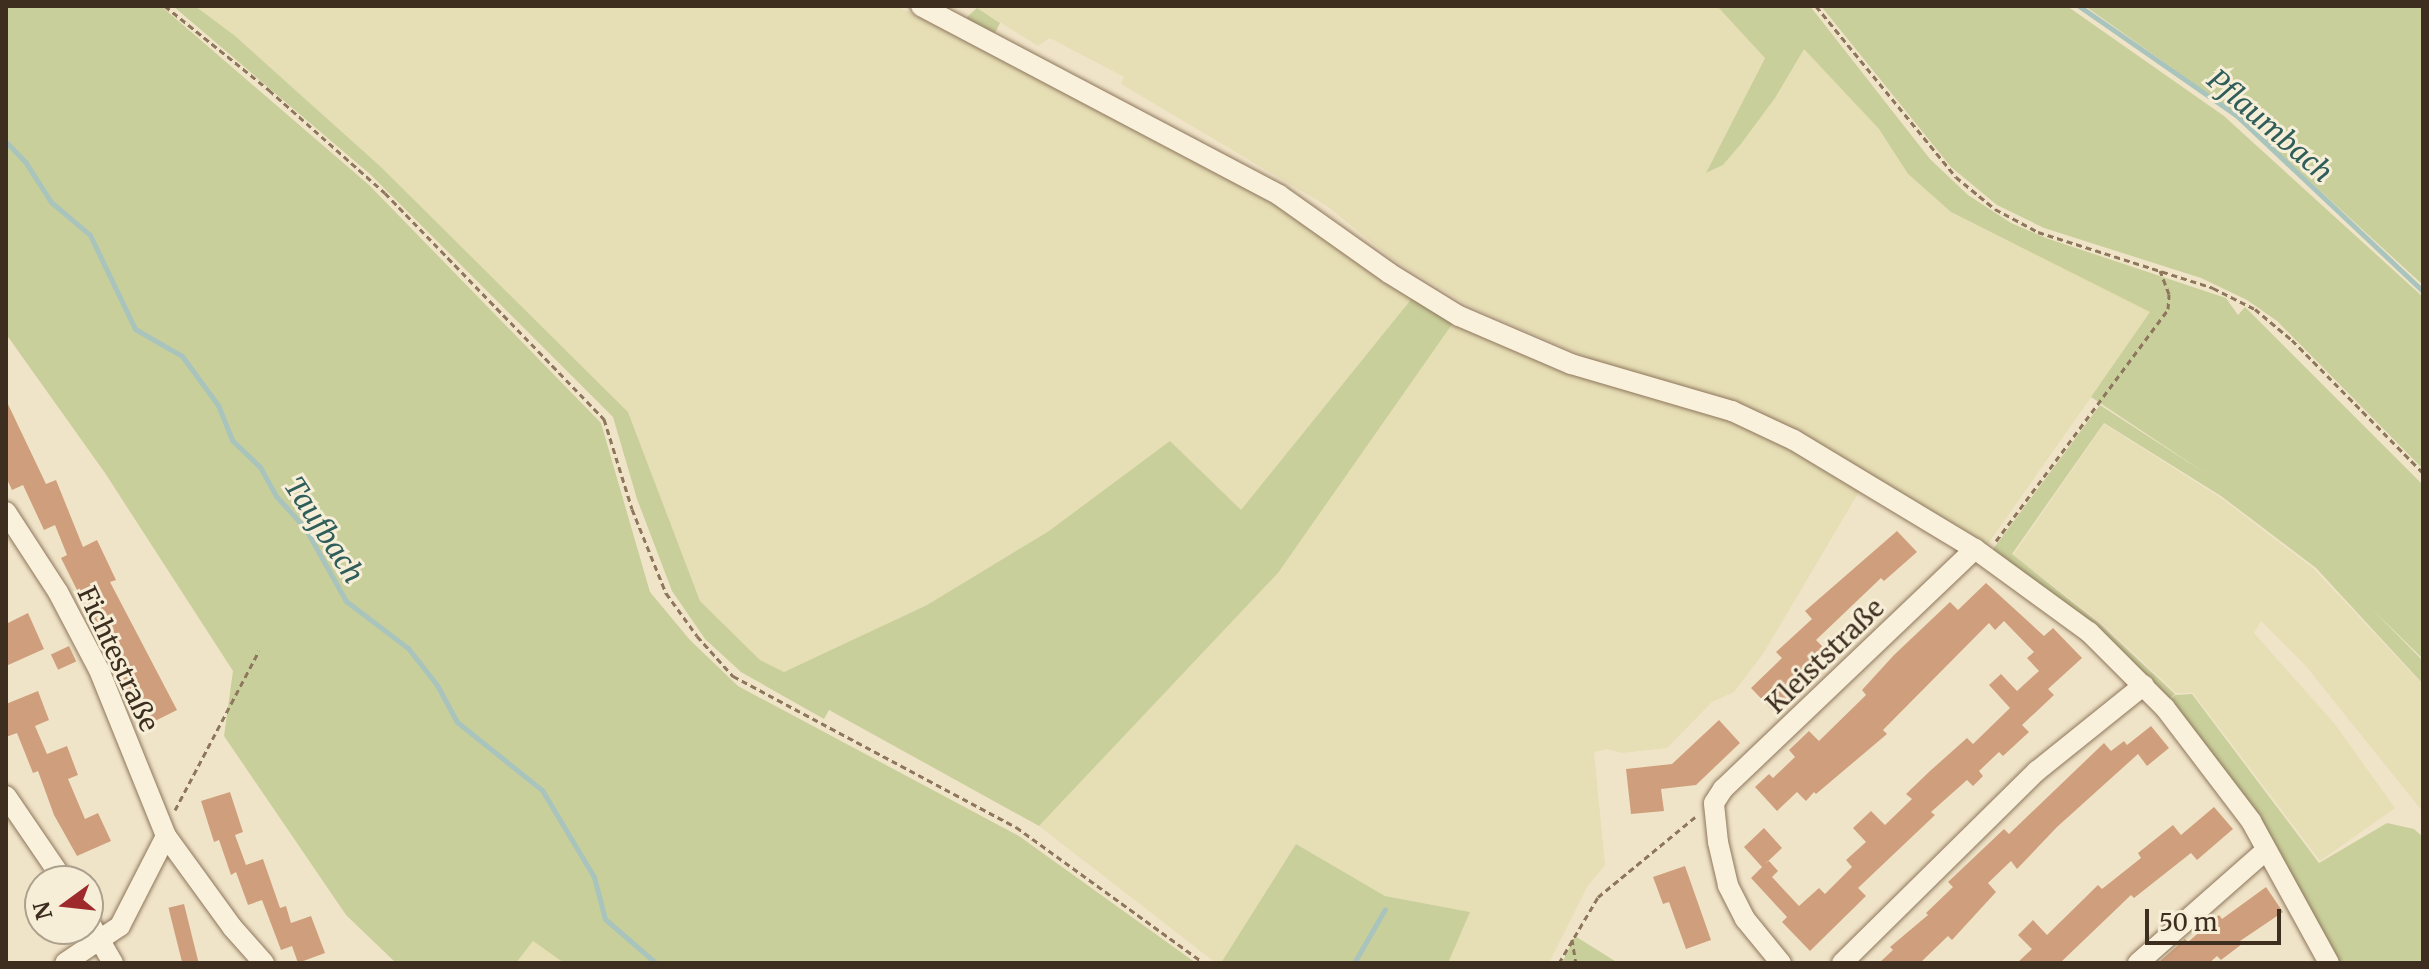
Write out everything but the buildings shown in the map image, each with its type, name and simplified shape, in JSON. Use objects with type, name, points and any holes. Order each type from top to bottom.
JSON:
[{"type":"street","points":[[921,6],[1279,195],[1389,273],[1459,316],[1571,364],[1732,411],[1794,440],[1980,553],[2089,632],[2144,685],[2251,821],[2329,963]]},
{"type":"street","name":"Fichtestraße","points":[[6,512],[58,592],[99,670],[166,836],[232,927],[264,963]]},
{"type":"street","name":"Kleiststraße","points":[[1714,803],[1723,789],[1980,553]]},
{"type":"street","points":[[1842,963],[2037,771],[2144,685]]},
{"type":"street","points":[[6,796],[53,865]]},
{"type":"street","points":[[1714,803],[1718,842],[1728,885],[1745,919],[1781,963]]},
{"type":"street","points":[[104,936],[120,926],[166,836]]},
{"type":"street","points":[[2138,963],[2266,850]]},
{"type":"street","points":[[65,963],[91,945]]},
{"type":"street","points":[[103,945],[113,963]]},
{"type":"path","points":[[165,6],[269,90],[385,193],[604,419],[632,509],[666,593],[697,636],[733,676],[1016,827],[1204,963]]},
{"type":"path","points":[[1816,6],[1956,177],[1995,209],[2038,232],[2213,288],[2255,309],[2292,340],[2423,473]]},
{"type":"path","points":[[1980,553],[2168,309],[2169,294],[2159,270]]},
{"type":"path","points":[[166,836],[173,812],[259,651]]},
{"type":"path","points":[[1559,963],[1598,897],[1636,862],[1714,803]]},
{"type":"path","points":[[1572,937],[1576,963]]},
{"type":"shaded area","points":[[195,6],[897,6],[1285,204],[1413,297],[1241,510],[1049,531],[927,605],[784,672],[760,660],[700,601],[628,412],[381,167],[234,35]]},
{"type":"shaded area","points":[[962,6],[1717,6],[1765,57],[1707,172],[1723,165],[1741,144],[1775,98],[1804,48],[1879,129],[1908,174],[1951,212],[2151,312],[1983,551],[1897,492],[1471,307],[1395,261],[1327,206],[1121,84],[1124,77],[1050,38],[1038,46],[977,8]]},
{"type":"shaded area","points":[[1453,323],[1517,353],[1769,432],[1863,485],[1763,654],[1734,692],[1712,702],[1667,748],[1622,753],[1607,749],[1594,752],[1605,865],[1587,887],[1549,963],[1448,963],[1470,912],[1385,896],[1296,844],[1221,963],[1216,963],[1039,826],[1278,573]]},
{"type":"shaded area","points":[[2104,424],[2221,498],[2314,569],[2423,685],[2423,812],[2305,665],[2261,621],[2254,633],[2334,723],[2395,808],[2320,861],[2193,693],[2176,693],[2101,622],[2013,555]]},
{"type":"shaded area","points":[[533,941],[564,963],[516,963]]},
{"type":"green space","points":[[6,6],[161,6],[369,185],[601,423],[650,592],[690,640],[738,686],[1019,836],[1196,963],[564,963],[533,941],[516,963],[396,963],[346,915],[224,736],[233,671],[105,473],[6,334]]},
{"type":"green space","points":[[173,6],[195,6],[234,35],[381,167],[628,412],[700,601],[760,660],[784,672],[927,605],[1049,531],[1170,441],[1241,510],[1413,297],[1453,323],[1278,573],[1039,826],[829,710],[824,719],[741,672],[705,639],[672,591],[637,499],[613,417],[371,175]]},
{"type":"green space","points":[[1717,6],[1810,6],[1930,159],[1968,195],[2011,223],[2046,238],[2226,298],[2238,315],[2245,307],[2423,485],[2423,659],[2372,609],[2423,661],[2423,684],[2316,568],[2221,496],[2104,423],[2012,554],[2100,624],[2175,694],[2165,703],[1988,556],[2100,405],[2208,475],[2091,397],[2150,312],[1951,212],[1908,174],[1879,129],[1804,49],[1775,98],[1741,144],[1723,165],[1706,173],[1765,58]]},
{"type":"green space","points":[[1821,6],[2067,6],[2224,116],[2423,297],[2423,469],[2277,321],[2247,300],[2201,278],[2044,228],[1997,205],[1951,167]]},
{"type":"green space","points":[[2085,6],[2423,6],[2423,285],[2234,112]]},
{"type":"green space","points":[[977,8],[1000,23],[995,33],[966,18]]},
{"type":"green space","points":[[2192,694],[2319,863],[2387,823],[2414,829],[2423,837],[2423,963],[2332,963],[2166,704],[2175,695]]},
{"type":"green space","points":[[1296,844],[1385,896],[1470,912],[1448,963],[1221,963]]},
{"type":"green space","points":[[1575,936],[1618,963],[1562,963]]},
{"type":"waterway","name":"Pflaumbach","points":[[2079,6],[2236,115],[2423,291]]},
{"type":"waterway","name":"Taufbach","points":[[6,142],[26,163],[51,202],[90,235],[135,329],[182,356],[218,405],[232,440],[260,467],[276,496],[305,528],[346,601],[408,648],[437,685],[457,722],[542,790],[594,877],[605,919],[656,963]]},
{"type":"waterway","points":[[1354,963],[1385,909]]}]
